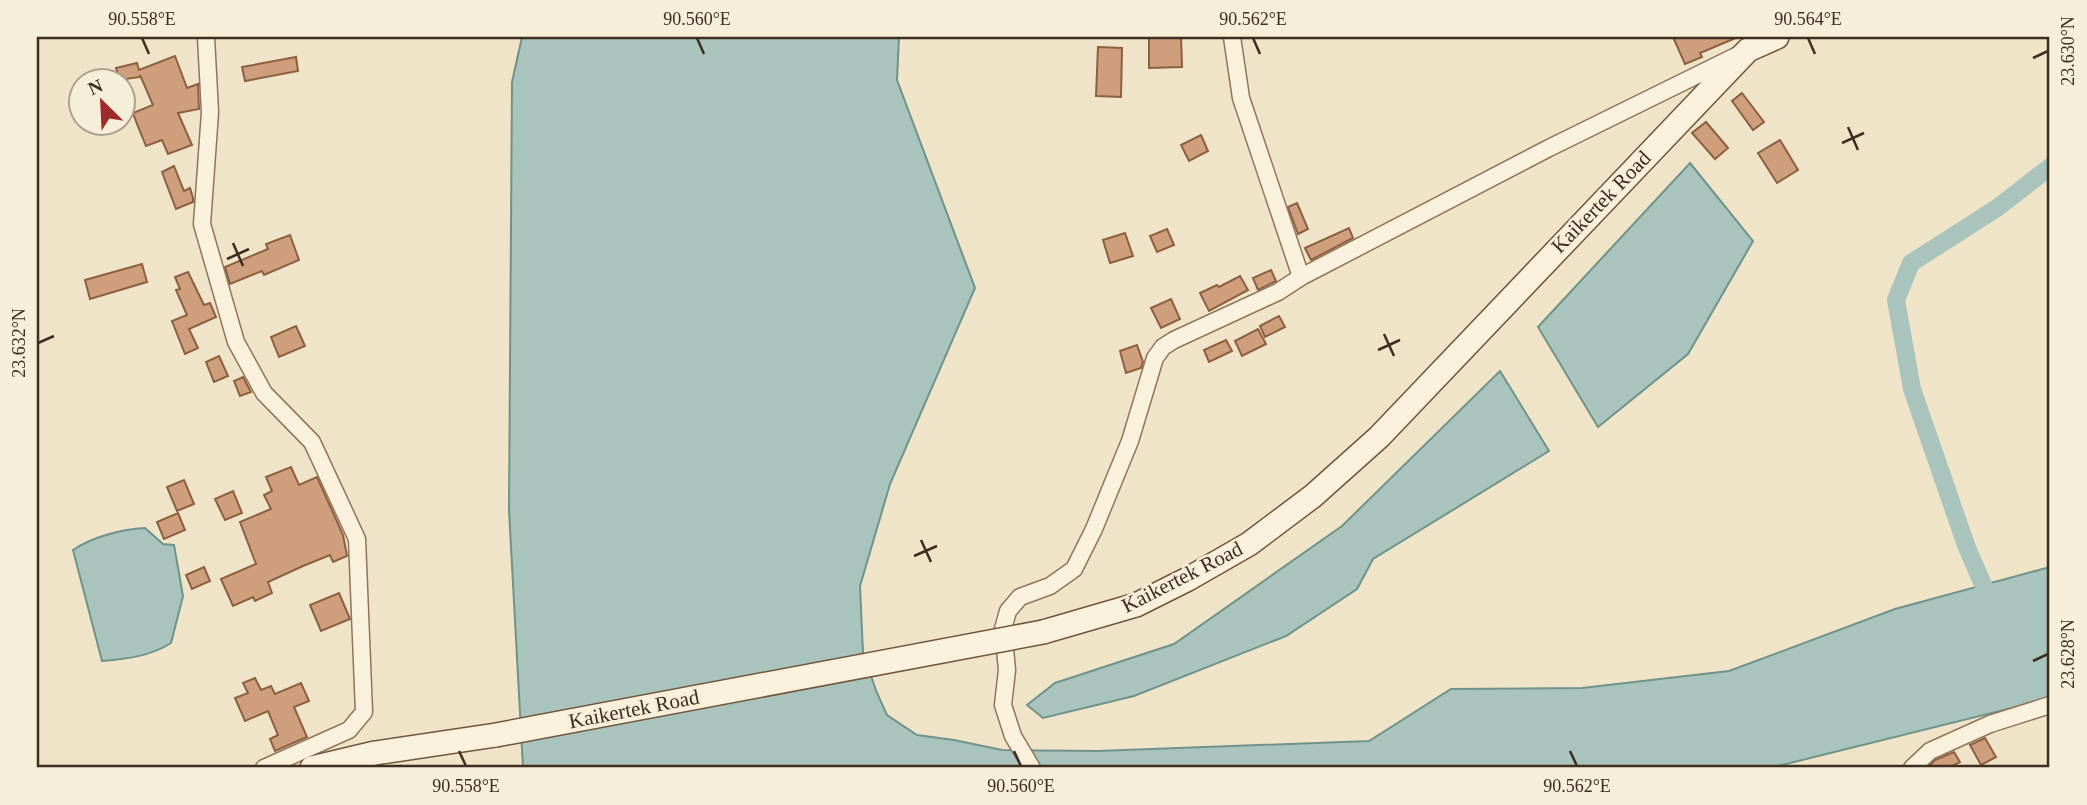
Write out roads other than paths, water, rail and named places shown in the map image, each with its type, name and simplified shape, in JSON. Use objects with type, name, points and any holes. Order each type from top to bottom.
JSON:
[{"type":"main road","name":"Kaikertek Road","points":[[312,768],[375,753],[496,735],[1044,632],[1136,606],[1249,544],[1313,496],[1379,437],[1748,50],[1777,37]]},
{"type":"street","points":[[206,37],[210,111],[202,224],[236,342],[264,393],[312,442],[357,539],[364,712],[349,730],[264,768]]},
{"type":"street","points":[[1231,37],[1241,98],[1301,277]]},
{"type":"street","points":[[1032,768],[1013,736],[1003,705],[1007,670],[1003,629],[1008,611],[1020,597],[1051,586],[1074,569],[1094,529],[1130,441],[1155,358],[1163,347],[1278,292],[1301,277],[1549,148],[1748,50]]},
{"type":"street","points":[[1912,768],[1930,751],[1990,724],[2050,705]]},
{"type":"water","points":[[522,37],[899,37],[897,80],[975,288],[890,484],[860,586],[863,653],[877,693],[887,715],[917,735],[1002,750],[1097,751],[1369,741],[1451,689],[1582,688],[1729,671],[1895,609],[2050,567],[2050,696],[2036,702],[1770,768],[523,768],[509,510],[512,82]]},
{"type":"water","points":[[1690,163],[1753,241],[1688,354],[1598,427],[1538,327]]},
{"type":"water","points":[[1500,371],[1549,451],[1373,559],[1357,589],[1286,636],[1134,696],[1043,718],[1027,705],[1055,683],[1174,644],[1342,526]]},
{"type":"water","points":[[145,528],[163,544],[174,545],[183,596],[171,643],[147,654],[102,661],[73,550],[108,534]]},
{"type":"waterway","points":[[1993,608],[1966,545],[1912,389],[1896,300],[1911,263],[1997,208],[2050,167]]}]
